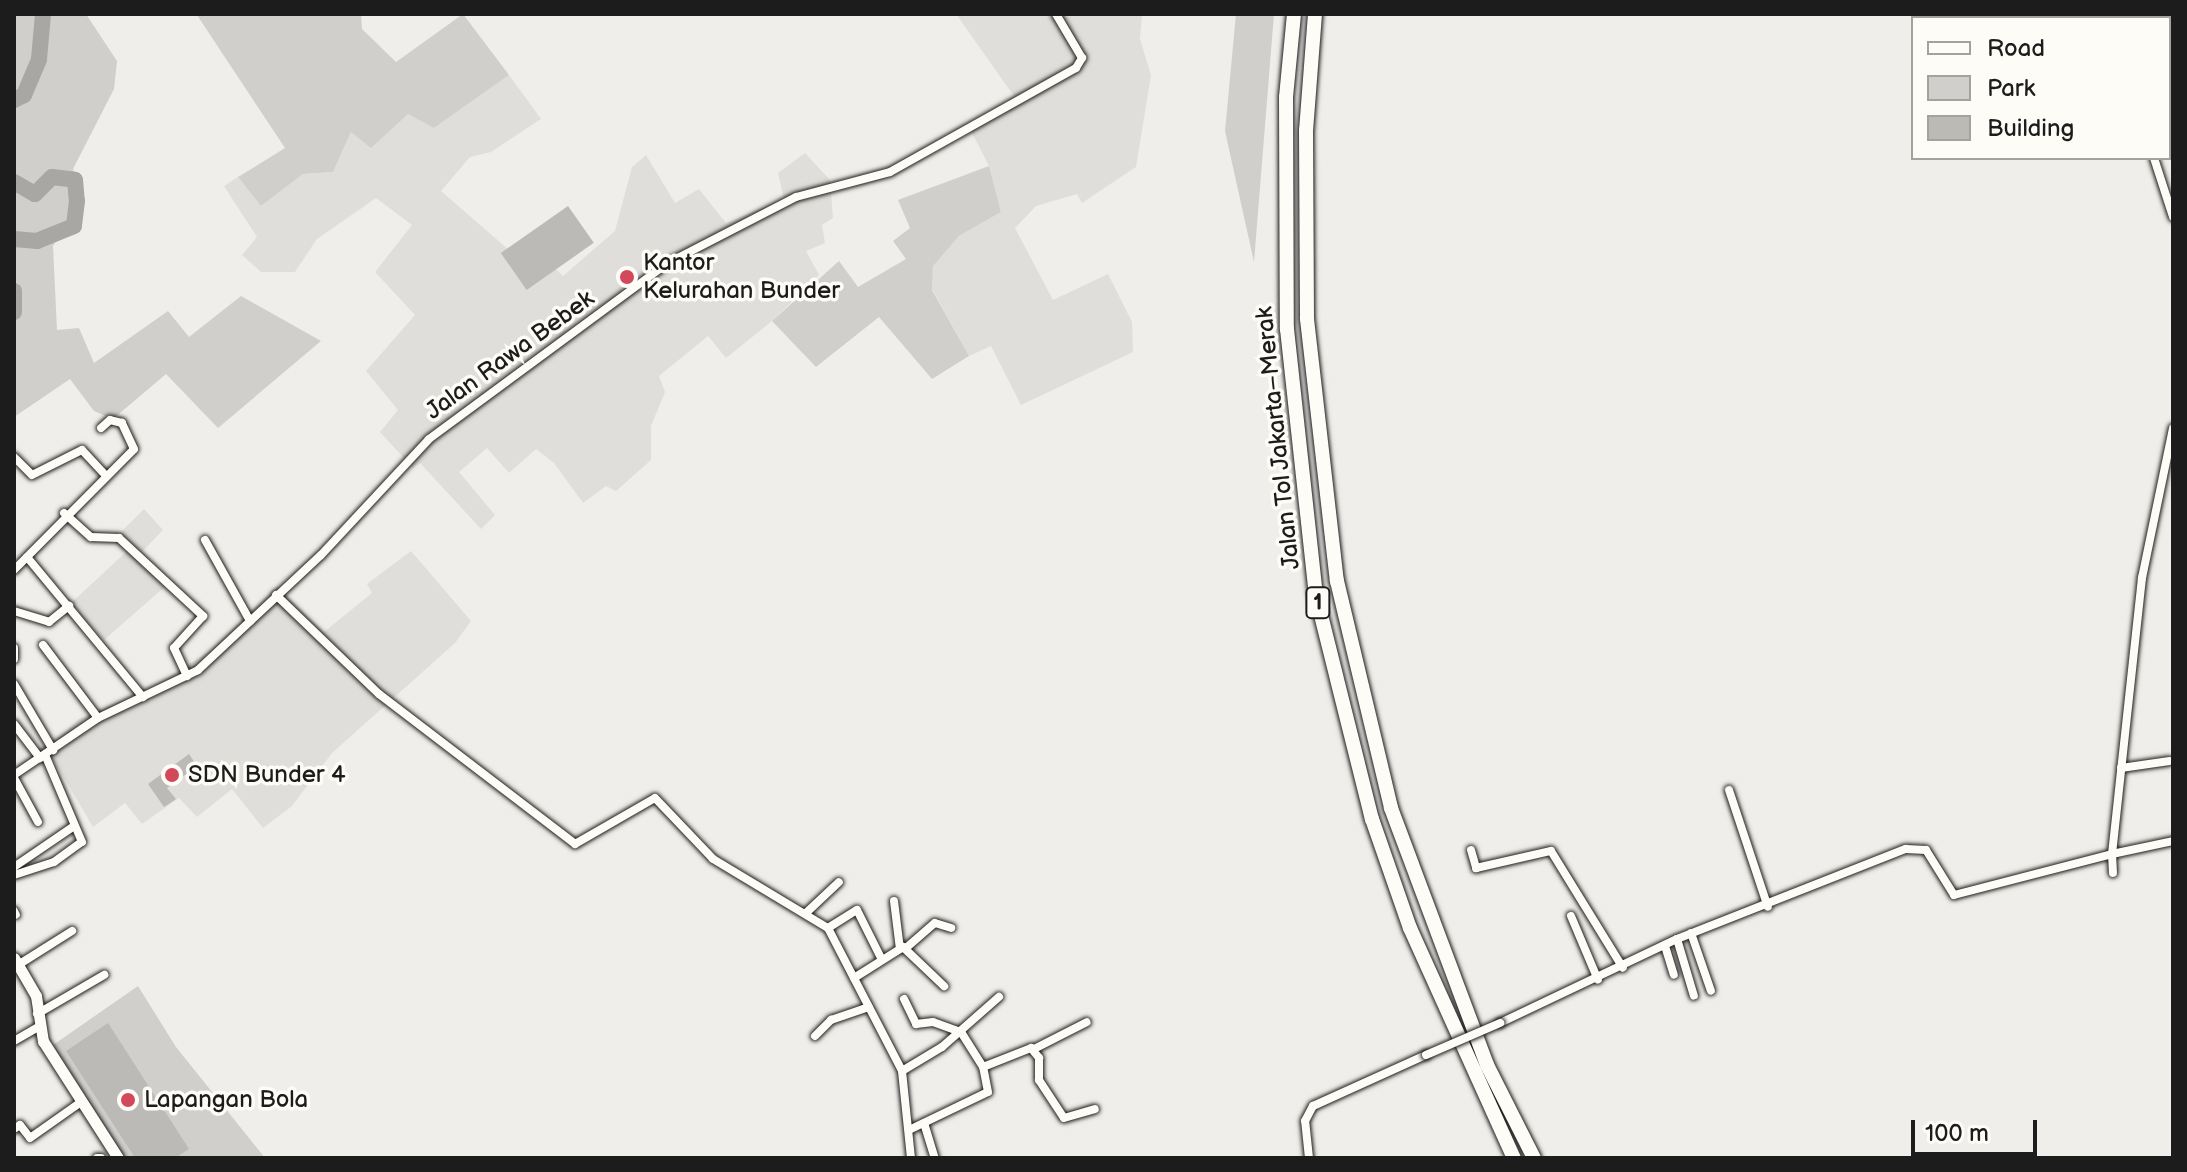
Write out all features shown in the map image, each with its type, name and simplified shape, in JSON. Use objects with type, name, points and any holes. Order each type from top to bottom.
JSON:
[{"type":"highway","name":"Jalan Tol Jakarta–Merak","points":[[1294,14],[1286,97],[1287,329],[1316,595],[1372,819],[1410,928],[1514,1158]]},
{"type":"highway","name":"Jalan Tol Jakarta–Merak","points":[[1315,14],[1306,130],[1307,319],[1337,581],[1391,808],[1487,1065],[1534,1158]]},
{"type":"street","name":"Jalan Rawa Bebek","points":[[15,774],[98,718],[187,676],[250,621],[429,439],[668,263],[796,197],[890,172],[1076,68],[1082,58],[1056,14]]},
{"type":"street","points":[[2155,160],[2173,217]]},
{"type":"street","points":[[101,428],[110,420],[122,423],[134,447],[64,513],[19,561],[69,606],[143,697]]},
{"type":"street","points":[[2113,873],[2112,854],[2142,578],[2173,428]]},
{"type":"street","points":[[14,457],[32,475],[82,450],[104,474]]},
{"type":"street","points":[[64,513],[91,537],[119,538],[203,616],[174,648],[187,676]]},
{"type":"street","points":[[205,540],[250,621]]},
{"type":"street","points":[[276,595],[379,694],[575,844],[655,798],[713,859],[828,928],[902,1071],[911,1129],[911,1158]]},
{"type":"street","points":[[14,611],[49,622],[69,606]]},
{"type":"street","points":[[43,645],[98,718]]},
{"type":"street","points":[[14,648],[14,659]]},
{"type":"street","points":[[14,684],[81,843],[52,863],[14,875]]},
{"type":"street","points":[[14,724],[46,754]]},
{"type":"street","points":[[2121,768],[2169,761]]},
{"type":"street","points":[[15,774],[38,822]]},
{"type":"street","points":[[1729,790],[1768,907]]},
{"type":"street","points":[[14,867],[74,826]]},
{"type":"street","points":[[1309,1158],[1305,1121],[1313,1106],[1598,980],[1677,939],[1768,907],[1906,849],[1926,850],[1954,895],[2173,841]]},
{"type":"street","points":[[1471,850],[1476,868],[1551,851],[1623,968]]},
{"type":"street","points":[[806,913],[839,882]]},
{"type":"street","points":[[894,901],[903,949],[944,986]]},
{"type":"street","points":[[828,928],[857,910],[881,958]]},
{"type":"street","points":[[1571,916],[1598,980]]},
{"type":"street","points":[[854,978],[881,958],[903,949],[935,923],[951,928]]},
{"type":"street","points":[[72,931],[16,962],[36,996],[38,1027],[118,1158]]},
{"type":"street","points":[[1691,933],[1711,991]]},
{"type":"street","points":[[1677,939],[1694,996]]},
{"type":"street","points":[[1665,946],[1674,975]]},
{"type":"street","points":[[36,1014],[104,975]]},
{"type":"street","points":[[902,1071],[961,1032],[999,997]]},
{"type":"street","points":[[904,999],[914,1024],[933,1022],[961,1032],[983,1067],[988,1092],[911,1129]]},
{"type":"street","points":[[815,1036],[831,1020],[869,1007]]},
{"type":"street","points":[[983,1067],[1034,1049],[1087,1022]]},
{"type":"street","points":[[14,1041],[38,1027]]},
{"type":"street","points":[[1034,1049],[1039,1080],[1065,1119],[1095,1109]]},
{"type":"street","points":[[14,1129],[20,1125],[30,1138],[81,1102]]},
{"type":"street","points":[[924,1123],[935,1158]]},
{"type":"shaded area","points":[[956,14],[1142,14],[1140,39],[1151,75],[1136,167],[1082,203],[1077,194],[1036,206],[1015,228],[1053,300],[1108,274],[1132,322],[1133,352],[1021,405],[991,346],[969,356],[932,289],[933,265],[959,236],[1001,212],[989,166],[970,129],[1016,99]]},
{"type":"shaded area","points":[[509,75],[541,119],[491,152],[470,157],[441,191],[509,250],[528,242],[563,276],[615,231],[632,167],[646,155],[675,203],[699,189],[726,223],[784,199],[778,173],[805,153],[830,180],[833,218],[822,225],[825,243],[806,251],[819,275],[772,321],[726,358],[708,336],[659,376],[665,392],[651,426],[651,460],[616,491],[606,486],[583,503],[554,463],[536,449],[509,473],[487,448],[459,472],[495,515],[481,529],[420,463],[413,468],[380,432],[398,410],[366,371],[415,315],[375,272],[412,225],[376,198],[317,239],[295,272],[261,272],[242,255],[257,237],[224,186],[238,177],[261,206],[303,174],[333,172],[351,132],[408,113],[434,128]]},
{"type":"shaded area","points":[[144,509],[163,530],[141,553],[168,584],[104,640],[70,604],[127,551],[115,538]]},
{"type":"shaded area","points":[[411,551],[471,621],[455,643],[332,753],[292,806],[263,828],[232,789],[197,817],[179,798],[142,824],[125,803],[93,827],[47,749],[79,719],[150,689],[211,650],[277,586],[324,632],[372,593],[367,584]]},
{"type":"green space","points":[[14,14],[86,14],[117,61],[114,89],[73,169],[83,201],[53,246],[57,330],[79,328],[94,363],[168,311],[189,337],[241,296],[321,341],[218,428],[166,374],[113,419],[94,411],[70,379],[14,417]]},
{"type":"green space","points":[[361,14],[362,29],[396,62],[463,14],[509,75],[434,128],[408,114],[371,148],[351,132],[333,172],[303,174],[261,206],[238,177],[285,148],[197,15]]},
{"type":"green space","points":[[1236,14],[1274,14],[1254,262],[1225,131]]},
{"type":"green space","points":[[989,166],[1001,212],[959,236],[933,266],[932,290],[969,356],[932,379],[879,317],[816,367],[772,321],[839,261],[858,287],[906,259],[893,241],[910,228],[898,200]]},
{"type":"green space","points":[[138,986],[176,1047],[265,1158],[124,1158],[53,1045]]},
{"type":"building","points":[[568,206],[594,243],[527,290],[501,253]]},
{"type":"building","name":"SDN Bunder 4","points":[[189,754],[197,766],[167,788],[176,799],[164,807],[148,784]]},
{"type":"building","name":"Lapangan Bola","points":[[108,1023],[189,1149],[175,1158],[135,1158],[66,1051]]},
{"type":"waterway","points":[[14,100],[24,95],[39,59],[43,14]]},
{"type":"waterway","points":[[14,182],[35,194],[52,177],[75,180],[77,201],[74,226],[37,241],[14,239]]},
{"type":"waterway","points":[[14,291],[14,312]]},
{"type":"place","name":"Kantor Kelurahan Bunder","points":[[627,277]]},
{"type":"place","name":"SDN Bunder 4","points":[[172,775]]},
{"type":"place","name":"Lapangan Bola","points":[[128,1100]]}]
